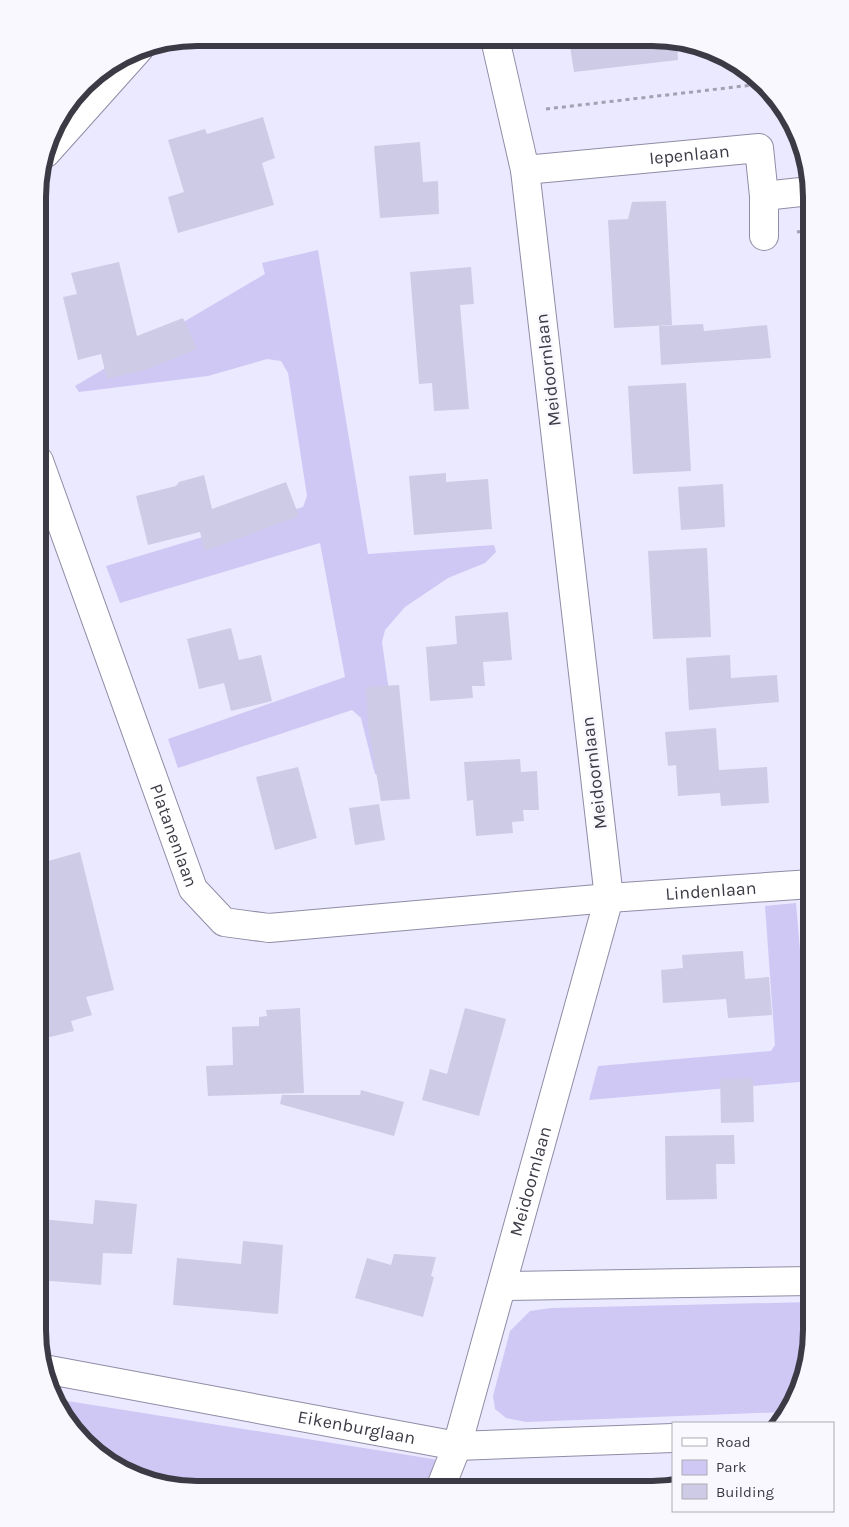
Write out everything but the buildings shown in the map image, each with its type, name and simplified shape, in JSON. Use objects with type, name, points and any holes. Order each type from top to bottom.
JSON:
[{"type":"street","name":"Meidoornlaan","points":[[443,1481],[457,1446],[503,1286],[609,898],[524,170],[497,46]]},
{"type":"street","points":[[58,139],[124,66]]},
{"type":"street","name":"Iepenlaan","points":[[524,170],[759,148],[764,196]]},
{"type":"street","points":[[764,236],[764,196],[802,192]]},
{"type":"street","name":"Platanenlaan","points":[[46,482],[193,889],[224,922],[269,928],[609,898]]},
{"type":"street","name":"Lindenlaan","points":[[609,898],[802,885]]},
{"type":"street","points":[[503,1286],[802,1281]]},
{"type":"street","name":"Eikenburglaan","points":[[52,1370],[457,1446],[672,1438]]},
{"type":"path","points":[[512,114],[752,85]]},
{"type":"green space","points":[[318,250],[368,554],[494,545],[496,552],[485,563],[448,578],[405,607],[385,630],[382,642],[400,768],[393,779],[375,774],[361,718],[352,710],[178,768],[168,739],[345,677],[320,543],[120,603],[106,566],[303,507],[307,496],[288,373],[281,361],[267,359],[208,376],[79,392],[75,386],[265,274],[262,263]]},
{"type":"green space","points":[[796,903],[802,978],[802,1082],[589,1100],[598,1066],[771,1051],[775,1045],[765,906]]},
{"type":"green space","points":[[802,1302],[800,1359],[795,1378],[777,1412],[526,1422],[506,1418],[495,1409],[493,1396],[510,1331],[530,1311],[551,1308]]},
{"type":"green space","points":[[65,1401],[439,1460],[431,1481],[198,1481],[158,1476],[122,1460],[105,1449],[78,1422]]}]
